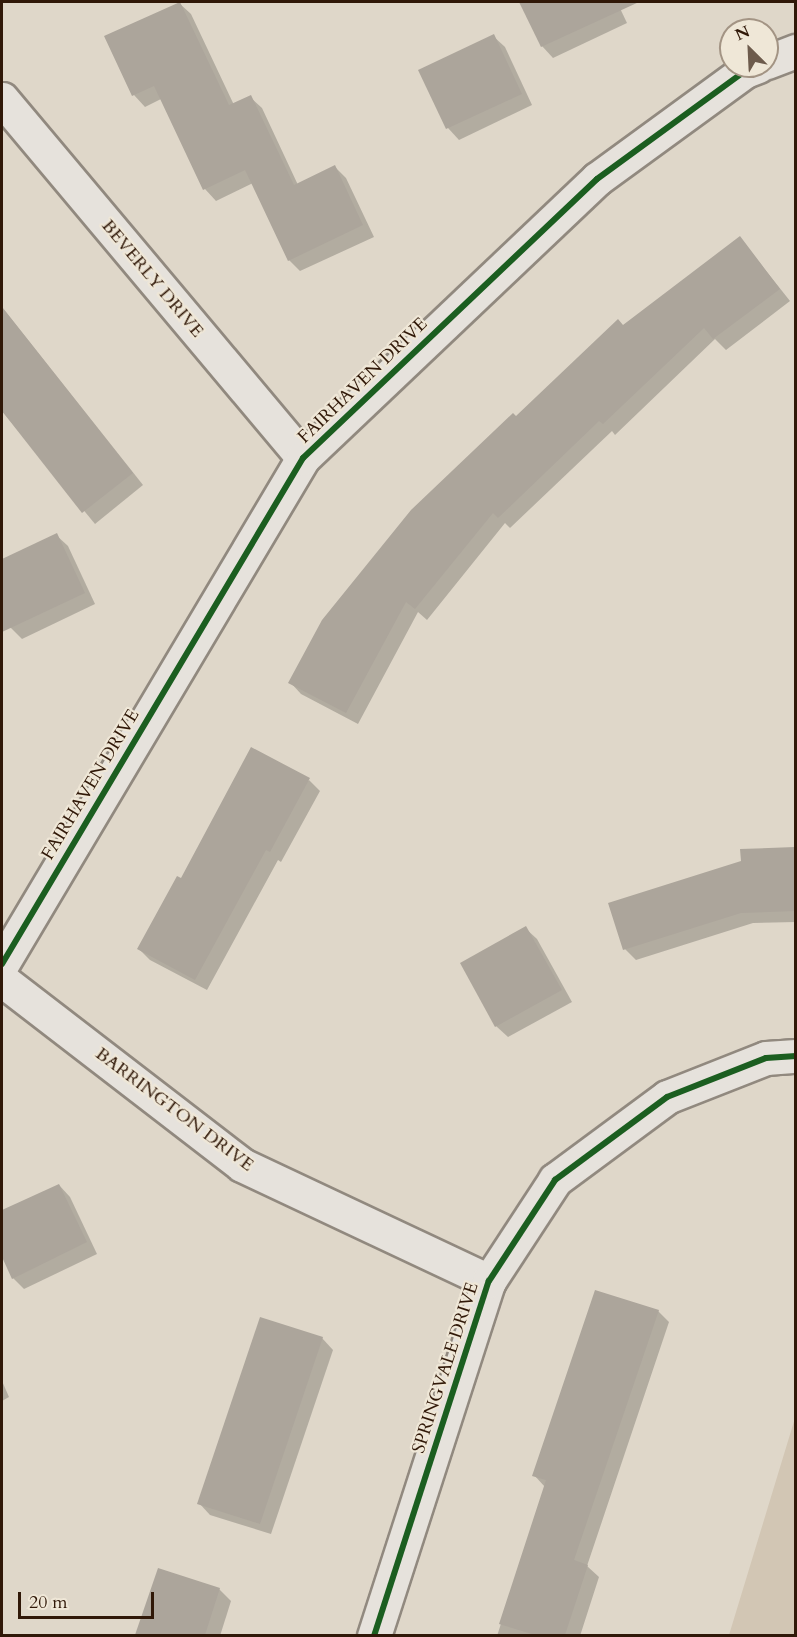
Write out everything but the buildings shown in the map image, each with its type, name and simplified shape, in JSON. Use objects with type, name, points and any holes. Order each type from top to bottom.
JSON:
[{"type":"street","points":[[779,57],[795,51]]},
{"type":"street","name":"FAIRHAVEN DRIVE","points":[[2,964],[303,458],[597,179],[735,78]]},
{"type":"street","name":"BEVERLY DRIVE","points":[[2,99],[303,458]]},
{"type":"street","name":"BARRINGTON DRIVE","points":[[2,980],[242,1165],[489,1281]]},
{"type":"street","name":"SPRINGVALE DRIVE","points":[[374,1635],[489,1281],[555,1180],[667,1097],[766,1058],[795,1056]]},
{"type":"shaded area","points":[[795,1418],[795,1635],[729,1635],[757,1543]]},
{"type":"cycle path","points":[[2,964],[303,458],[597,179],[735,78]]},
{"type":"cycle path","points":[[374,1636],[489,1281],[555,1180],[667,1097],[766,1058],[796,1056]]}]
